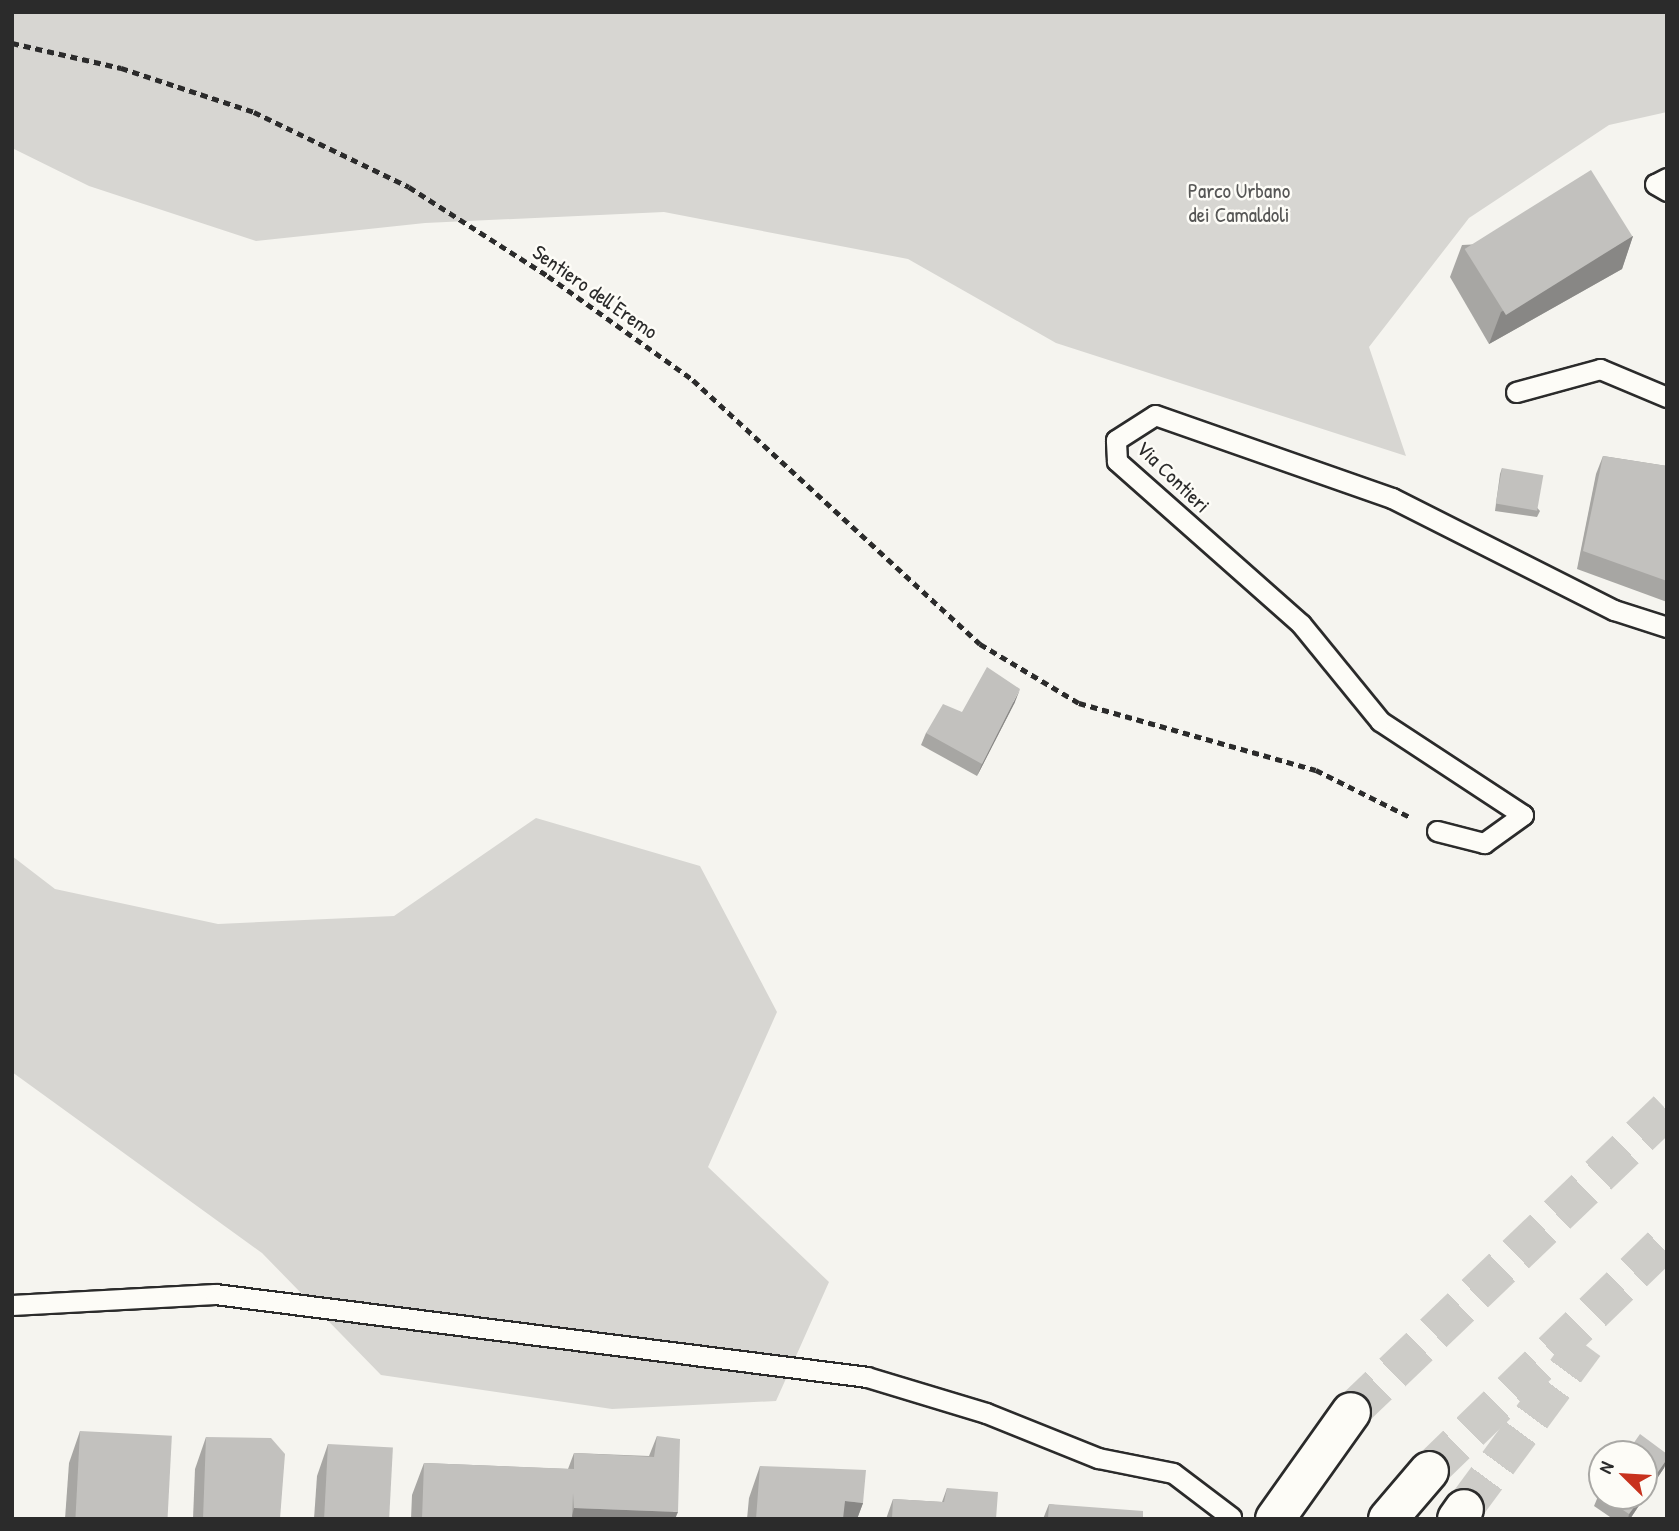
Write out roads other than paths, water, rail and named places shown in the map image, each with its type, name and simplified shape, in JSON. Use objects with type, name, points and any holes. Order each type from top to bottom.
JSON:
[{"type":"highway","points":[[1284,1504],[1351,1412]]},
{"type":"highway","points":[[1388,1519],[1429,1471]]},
{"type":"lane","points":[[1667,178],[1656,184],[1667,191]]},
{"type":"lane","points":[[1516,392],[1600,369],[1667,397]]},
{"type":"lane","name":"Via Contieri","points":[[1437,831],[1484,844],[1523,815],[1381,721],[1301,624],[1117,461],[1116,440],[1155,415],[1392,498],[1614,610],[1667,627]]},
{"type":"lane","points":[[12,1304],[215,1294],[867,1377],[986,1413],[1098,1458],[1173,1473],[1230,1517]]},
{"type":"tunnel","points":[[1351,1412],[1667,1110]]},
{"type":"tunnel","points":[[1429,1471],[1667,1240]]},
{"type":"tunnel","points":[[1464,1509],[1585,1345]]},
{"type":"park label","name":"Parco Urbano dei Camaldoli","points":[[1239,203]]}]
